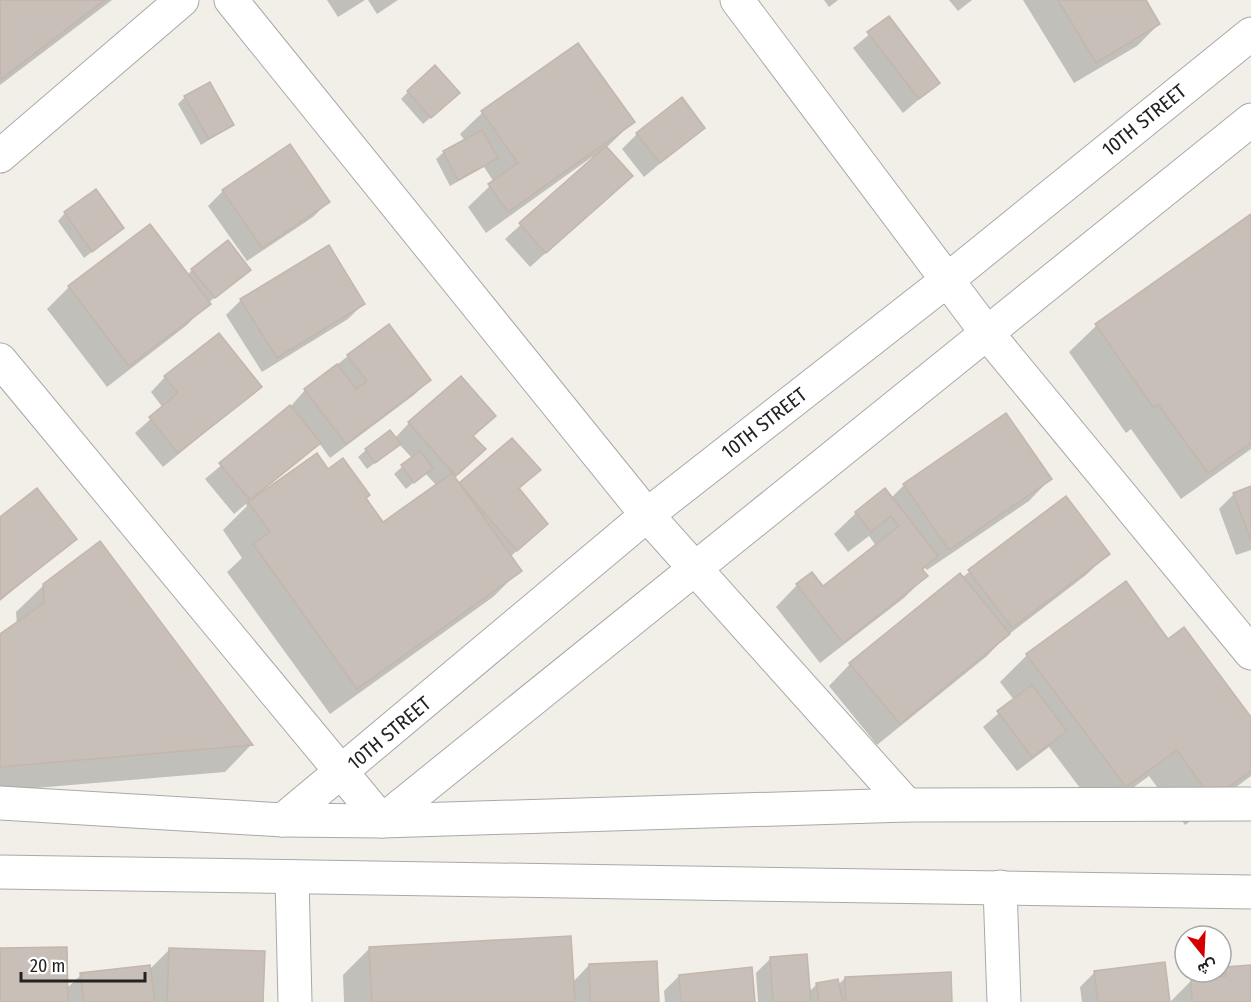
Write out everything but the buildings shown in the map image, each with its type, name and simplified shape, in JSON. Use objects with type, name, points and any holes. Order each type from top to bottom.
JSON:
[{"type":"street","points":[[0,156],[182,0]]},
{"type":"street","points":[[231,0],[646,515],[907,805]]},
{"type":"street","points":[[737,0],[946,281],[1251,653]]},
{"type":"street","name":"10TH STREET","points":[[283,820],[342,773],[646,515],[946,281],[1251,34]]},
{"type":"street","points":[[382,821],[1251,120]]},
{"type":"street","points":[[0,360],[382,821]]},
{"type":"street","points":[[0,803],[283,820],[382,821],[907,805],[1251,804]]},
{"type":"street","points":[[0,872],[1251,892]]},
{"type":"street","points":[[292,877],[295,1002]]},
{"type":"street","points":[[1000,887],[1004,1002]]}]
